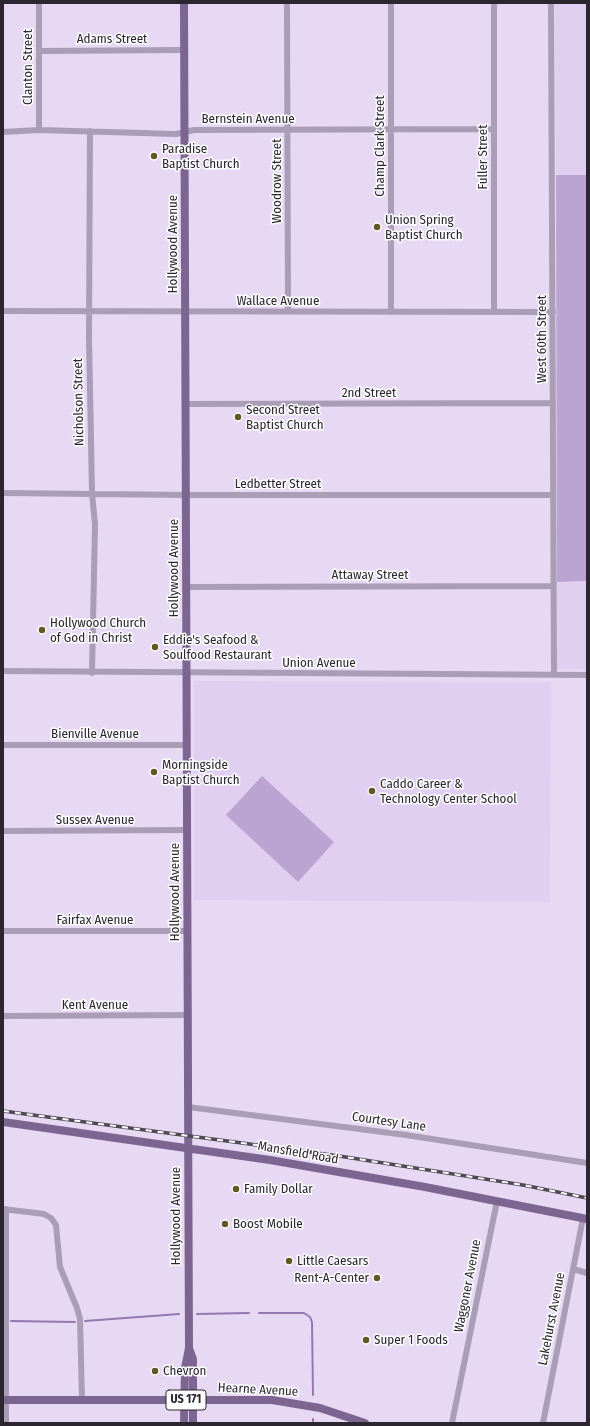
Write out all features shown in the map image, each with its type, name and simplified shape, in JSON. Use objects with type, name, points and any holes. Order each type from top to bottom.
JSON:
[{"type":"main road","name":"Hollywood Avenue","points":[[184,3],[189,1348],[186,1359],[184,1423]]},
{"type":"main road","name":"Mansfield Road","points":[[3,1122],[285,1162],[497,1201],[585,1219]]},
{"type":"main road","name":"Hollywood Avenue","points":[[189,1348],[193,1359],[193,1423]]},
{"type":"main road","name":"Hearne Avenue","points":[[5,1400],[249,1399],[291,1402],[320,1408],[365,1423]]},
{"type":"street","name":"Clanton Street","points":[[39,3],[39,130]]},
{"type":"street","name":"Woodrow Street","points":[[287,3],[288,311]]},
{"type":"street","name":"Champ Clark Street","points":[[391,3],[391,312]]},
{"type":"street","name":"Fuller Street","points":[[494,3],[494,312]]},
{"type":"street","name":"West 60th Street","points":[[551,3],[554,675]]},
{"type":"street","name":"Adams Street","points":[[40,51],[184,50]]},
{"type":"street","name":"Bernstein Avenue","points":[[3,132],[39,130],[185,133],[194,130],[494,129]]},
{"type":"street","name":"Nicholson Street","points":[[90,131],[92,493],[95,524],[92,673]]},
{"type":"street","name":"Wallace Avenue","points":[[3,311],[185,310],[552,312]]},
{"type":"street","name":"2nd Street","points":[[186,404],[553,403]]},
{"type":"street","name":"Ledbetter Street","points":[[3,492],[186,495],[553,495]]},
{"type":"street","name":"Attaway Street","points":[[186,587],[553,586]]},
{"type":"street","name":"Union Avenue","points":[[3,671],[92,673],[587,675]]},
{"type":"street","name":"Bienville Avenue","points":[[3,745],[187,745]]},
{"type":"street","name":"Sussex Avenue","points":[[3,831],[187,830]]},
{"type":"street","name":"Fairfax Avenue","points":[[3,930],[188,931]]},
{"type":"street","name":"Kent Avenue","points":[[3,1016],[188,1015]]},
{"type":"street","name":"Courtesy Lane","points":[[188,1106],[406,1135],[587,1163]]},
{"type":"street","name":"Waggoner Avenue","points":[[452,1423],[497,1201]]},
{"type":"street","points":[[6,1423],[5,1209],[44,1214],[51,1218],[56,1225],[60,1267],[80,1319],[82,1400]]},
{"type":"street","name":"Lakehurst Avenue","points":[[543,1423],[573,1269],[585,1219]]},
{"type":"street","points":[[573,1269],[587,1272]]},
{"type":"shaded area","points":[[555,3],[587,3],[587,175],[556,175]]},
{"type":"shaded area","points":[[556,175],[587,175],[587,581],[557,582]]},
{"type":"shaded area","points":[[587,581],[587,669],[557,669],[557,582]]},
{"type":"shaded area","name":"Caddo Career & Technology Center School","points":[[194,681],[551,682],[550,902],[194,900]]},
{"type":"shaded area","points":[[262,776],[334,842],[298,882],[226,815]]},
{"type":"waterway","points":[[197,1314],[249,1313]]},
{"type":"waterway","points":[[259,1313],[304,1313],[310,1317],[312,1322],[313,1395]]},
{"type":"waterway","points":[[85,1321],[179,1314]]},
{"type":"waterway","points":[[11,1321],[75,1322]]},
{"type":"railway","points":[[3,1111],[339,1156],[523,1185],[587,1198]]},
{"type":"place","name":"Paradise Baptist Church","points":[[154,156]]},
{"type":"place","name":"Union Spring Baptist Church","points":[[377,227]]},
{"type":"place","name":"Second Street Baptist Church","points":[[238,417]]},
{"type":"place","name":"Hollywood Church of God in Christ","points":[[42,630]]},
{"type":"place","name":"Eddie's Seafood & Soulfood Restaurant","points":[[155,647]]},
{"type":"place","name":"Morningside Baptist Church","points":[[154,772]]},
{"type":"place","name":"Caddo Career & Technology Center School","points":[[372,791]]},
{"type":"place","name":"Family Dollar","points":[[236,1189]]},
{"type":"place","name":"Boost Mobile","points":[[225,1224]]},
{"type":"place","name":"Little Caesars","points":[[289,1261]]},
{"type":"place","name":"Rent-A-Center","points":[[377,1278]]},
{"type":"place","name":"Super 1 Foods","points":[[366,1340]]},
{"type":"place","name":"Chevron","points":[[155,1371]]}]
